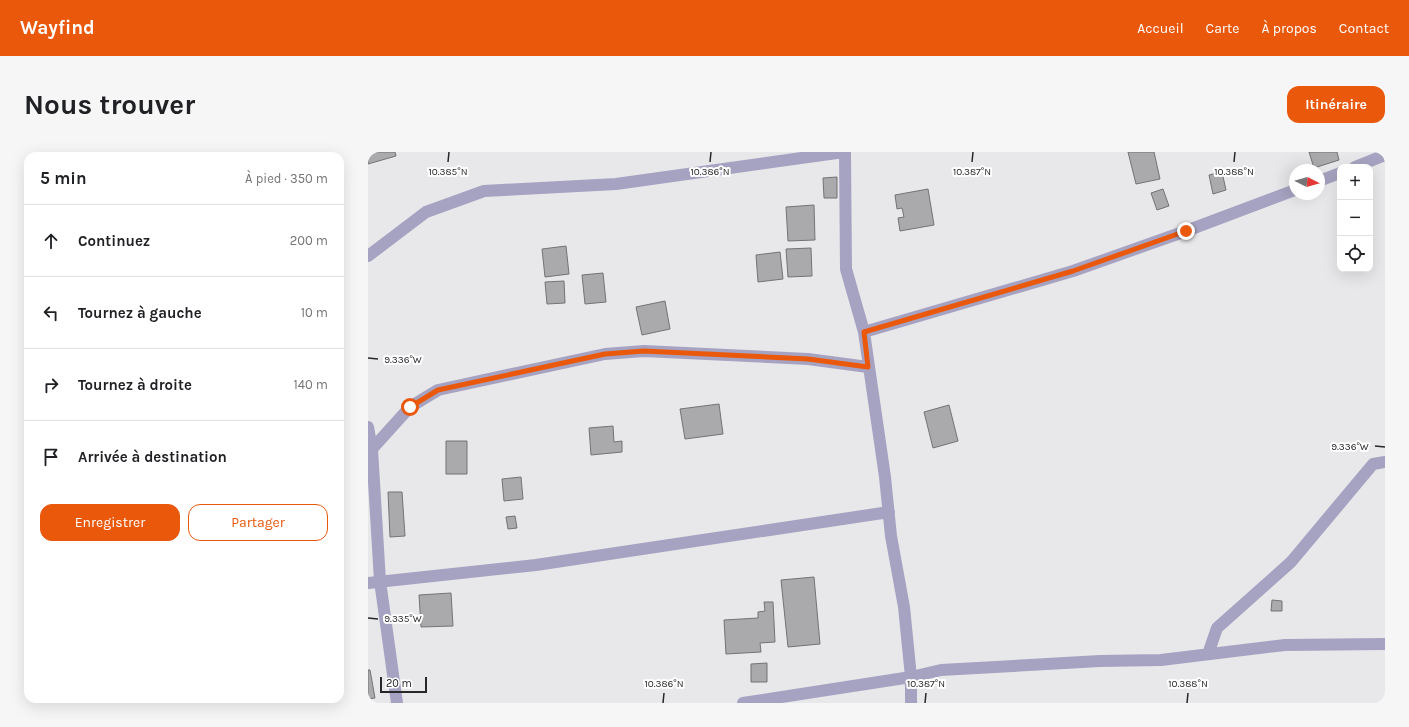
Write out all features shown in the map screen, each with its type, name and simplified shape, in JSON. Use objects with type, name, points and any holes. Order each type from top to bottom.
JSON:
[{"type":"street","points":[[368,256],[426,212],[484,191],[616,184],[844,152],[846,269],[864,332],[891,536],[904,607],[911,677],[911,703]]},
{"type":"street","points":[[1363,164],[1385,155]]},
{"type":"street","points":[[1325,179],[1337,174]]},
{"type":"street","points":[[864,332],[1073,271],[1289,192]]},
{"type":"street","points":[[372,450],[410,407],[438,390],[605,354],[644,351],[808,359],[868,367]]},
{"type":"street","points":[[368,427],[372,450],[374,582],[397,703]]},
{"type":"street","points":[[1208,654],[1217,628],[1291,562],[1373,464],[1385,462]]},
{"type":"street","points":[[374,582],[536,564],[889,512]]},
{"type":"street","points":[[743,703],[911,677],[941,670],[1100,661],[1161,660],[1286,645],[1385,644]]},
{"type":"building","points":[[368,152],[395,152],[396,156],[368,164]]},
{"type":"building","points":[[1128,152],[1154,152],[1160,179],[1136,184]]},
{"type":"building","points":[[1309,152],[1337,152],[1339,160],[1325,164],[1313,164]]},
{"type":"building","points":[[1222,172],[1226,190],[1213,194],[1209,175]]},
{"type":"building","points":[[837,177],[837,198],[824,198],[823,178]]},
{"type":"building","points":[[928,189],[934,225],[900,231],[898,218],[904,217],[902,208],[897,209],[895,195]]},
{"type":"building","points":[[1163,189],[1169,206],[1157,210],[1151,193]]},
{"type":"building","points":[[814,205],[815,240],[788,241],[786,207]]},
{"type":"building","points":[[566,246],[569,274],[545,277],[542,249]]},
{"type":"building","points":[[811,248],[812,276],[788,277],[786,249]]},
{"type":"building","points":[[780,252],[783,279],[758,282],[756,255]]},
{"type":"building","points":[[603,273],[606,302],[585,304],[582,275]]},
{"type":"building","points":[[564,281],[565,303],[547,304],[545,282]]},
{"type":"building","points":[[665,301],[670,329],[642,335],[636,307]]},
{"type":"building","points":[[719,404],[723,434],[685,439],[680,409]]},
{"type":"building","points":[[949,405],[958,441],[933,448],[924,412]]},
{"type":"building","points":[[613,426],[614,442],[622,441],[622,452],[591,455],[589,428]]},
{"type":"building","points":[[446,441],[467,441],[467,474],[446,474]]},
{"type":"building","points":[[521,477],[523,499],[504,501],[502,479]]},
{"type":"building","points":[[388,492],[402,492],[405,536],[390,537]]},
{"type":"building","points":[[515,516],[517,528],[508,529],[506,517]]},
{"type":"building","points":[[814,577],[820,644],[788,647],[781,580]]},
{"type":"building","points":[[451,593],[453,626],[421,627],[419,595]]},
{"type":"building","points":[[1272,600],[1282,601],[1282,611],[1271,611]]},
{"type":"building","points":[[764,602],[773,602],[775,642],[760,643],[761,652],[726,654],[724,620],[758,618],[758,612],[765,611]]},
{"type":"building","points":[[767,663],[767,682],[751,682],[751,664]]},
{"type":"building","points":[[368,670],[370,670],[375,698],[368,699]]},
{"type":"route","points":[[410,407],[438,390],[605,354],[644,351],[808,359],[868,367],[864,332],[1073,271],[1186,231]]}]
